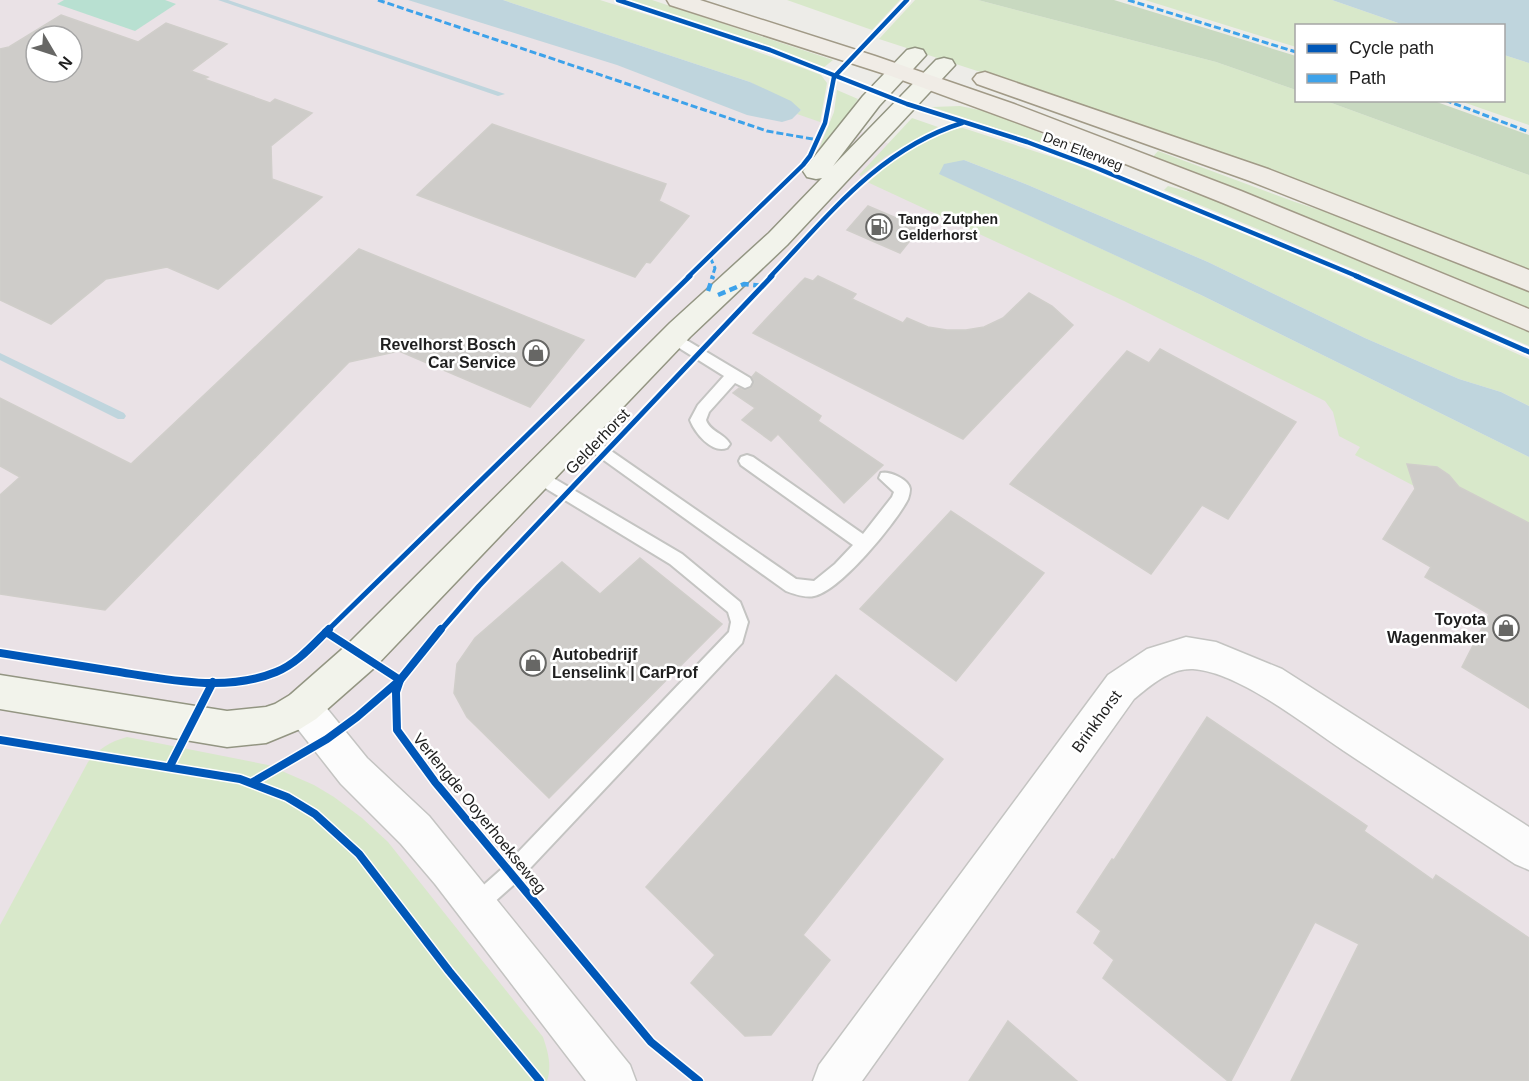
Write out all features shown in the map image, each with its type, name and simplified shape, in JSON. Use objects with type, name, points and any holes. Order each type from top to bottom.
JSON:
[{"type":"main road","name":"Den Elterweg","points":[[678,0],[907,63]]},
{"type":"main road","name":"Den Elterweg","points":[[736,0],[936,73],[1127,127],[1304,192],[1529,281]]},
{"type":"main road","name":"Den Elterweg","points":[[936,73],[1529,321]]},
{"type":"street","name":"Gelderhorst","points":[[676,334],[726,268],[806,182],[871,101],[907,63]]},
{"type":"street","name":"Gelderhorst","points":[[303,707],[361,656],[676,334],[778,239],[936,73]]},
{"type":"street","name":"Brinkhorst","points":[[836,1081],[1121,687],[1149,665],[1187,652],[1232,662],[1269,681],[1529,850]]},
{"type":"street","points":[[0,692],[227,729],[266,725],[288,717],[303,707],[354,771],[415,830],[614,1081]]},
{"type":"lane","points":[[676,334],[740,378],[703,408],[698,420],[701,429],[722,444]]},
{"type":"lane","points":[[578,434],[792,586],[810,589],[820,586],[845,565],[900,499],[902,489],[887,477]]},
{"type":"lane","points":[[747,460],[863,543]]},
{"type":"lane","points":[[476,905],[511,874],[670,707],[736,637],[740,627],[740,615],[734,607],[676,559],[538,475]]},
{"type":"shaded area","points":[[0,0],[461,0],[871,135],[1529,468],[1529,1081],[0,1081]]},
{"type":"green space","points":[[64,0],[165,0],[176,4],[135,31],[57,4]]},
{"type":"green space","points":[[503,0],[600,0],[708,34],[821,75],[827,83],[820,122],[797,114],[801,110],[750,82]]},
{"type":"green space","points":[[626,0],[652,0],[833,60],[823,68],[761,43]]},
{"type":"green space","points":[[787,0],[900,0],[872,30]]},
{"type":"green space","points":[[915,0],[978,0],[1216,62],[1295,90],[1295,102],[1329,102],[1529,175],[1529,274],[1091,108],[879,39]]},
{"type":"green space","points":[[978,0],[1114,0],[1295,56],[1295,90],[1216,62]]},
{"type":"green space","points":[[1145,0],[1332,0],[1401,24],[1295,24],[1295,47]]},
{"type":"green space","points":[[1505,55],[1529,63],[1529,125],[1463,102],[1505,102]]},
{"type":"green space","points":[[837,90],[858,99],[823,151],[819,149],[834,112]]},
{"type":"green space","points":[[1329,102],[1437,102],[1529,135],[1529,175]]},
{"type":"green space","points":[[960,106],[999,114],[1060,142],[1056,148],[932,107]]},
{"type":"green space","points":[[912,118],[938,127],[885,157],[861,176],[859,175]]},
{"type":"green space","points":[[963,128],[1074,164],[1295,255],[1529,359],[1529,406],[1501,392],[1459,379],[1365,338],[1208,262],[1028,185],[964,160],[940,174],[1201,295],[1529,457],[1529,523],[1455,485],[1449,475],[1435,467],[1418,466],[1411,477],[1416,487],[1355,455],[1360,447],[1339,436],[1333,412],[1325,401],[1124,301],[865,181],[927,141],[953,129]]},
{"type":"green space","points":[[1158,151],[1295,202],[1443,250],[1529,286],[1529,315],[1150,160]]},
{"type":"green space","points":[[1168,186],[1223,201],[1529,326],[1529,346],[1401,289],[1164,190]]},
{"type":"green space","points":[[127,737],[268,765],[314,785],[362,818],[388,842],[543,1037],[549,1064],[547,1081],[0,1081],[0,925],[88,762],[105,746]]},
{"type":"water","points":[[408,0],[503,0],[750,82],[791,101],[801,110],[792,119],[782,122],[747,115],[617,65]]},
{"type":"water","points":[[1332,0],[1529,0],[1529,63],[1505,55],[1505,24],[1401,24]]},
{"type":"water","points":[[964,160],[1208,262],[1365,338],[1459,379],[1501,392],[1529,406],[1529,457],[1201,295],[939,174],[944,164]]},
{"type":"building","points":[[61,15],[138,42],[166,23],[227,44],[191,71],[208,77],[204,79],[270,103],[275,99],[312,113],[271,146],[272,179],[322,197],[218,289],[167,267],[106,279],[51,324],[0,300],[0,49],[9,47],[24,38],[24,84],[84,84],[84,24],[46,24]]},
{"type":"building","points":[[492,124],[666,184],[659,201],[689,216],[650,263],[646,262],[635,277],[417,195]]},
{"type":"building","points":[[868,206],[920,228],[900,253],[847,230]]},
{"type":"building","points":[[359,249],[584,340],[530,407],[399,351],[349,362],[105,610],[0,594],[0,495],[20,477],[0,466],[0,398],[131,464]]},
{"type":"building","points":[[818,276],[856,294],[852,299],[903,323],[907,318],[928,327],[947,330],[984,327],[1003,318],[1029,293],[1052,306],[1073,325],[963,439],[753,333],[805,278],[813,281]]},
{"type":"building","points":[[1160,349],[1296,422],[1228,519],[1202,505],[1151,574],[1010,484],[1127,351],[1149,363]]},
{"type":"building","points":[[756,372],[821,416],[818,421],[883,465],[844,503],[778,434],[771,441],[742,420],[755,408],[733,393],[739,388],[744,390],[751,388],[754,383],[752,377]]},
{"type":"building","points":[[1407,464],[1437,467],[1449,475],[1459,487],[1529,523],[1529,708],[1462,667],[1489,614],[1425,577],[1431,567],[1383,539],[1415,489]]},
{"type":"building","points":[[951,511],[1044,573],[956,681],[860,609]]},
{"type":"building","points":[[640,558],[722,624],[549,798],[467,717],[454,693],[457,664],[475,638],[562,562],[600,594]]},
{"type":"building","points":[[836,675],[943,759],[803,935],[830,960],[771,1035],[745,1036],[691,983],[715,955],[646,887]]},
{"type":"building","points":[[1207,717],[1367,826],[1364,831],[1433,880],[1436,875],[1529,938],[1529,1081],[1291,1081],[1359,944],[1315,922],[1231,1081],[1228,1081],[1103,978],[1114,960],[1094,943],[1101,931],[1077,912],[1112,859],[1114,860]]},
{"type":"building","points":[[1008,1021],[1077,1081],[969,1081]]},
{"type":"waterway","points":[[221,0],[501,94]]},
{"type":"waterway","points":[[0,356],[121,416]]},
{"type":"marked path","points":[[378,0],[767,131],[818,140]]},
{"type":"marked path","points":[[1128,0],[1295,52]]},
{"type":"marked path","points":[[1450,102],[1529,132]]},
{"type":"marked path","points":[[708,291],[715,268],[710,257]]},
{"type":"marked path","points":[[718,295],[744,284],[763,286]]},
{"type":"cycle path","points":[[618,0],[770,50],[907,104],[1027,142],[1094,167],[1380,286],[1529,352]]},
{"type":"cycle path","points":[[326,632],[803,165],[810,156],[825,123],[834,77],[907,0]]},
{"type":"cycle path","points":[[253,782],[327,739],[400,680],[416,658],[479,586],[864,178],[911,146],[936,132],[962,123]]},
{"type":"cycle path","name":"Verlengde Ooyerhoekseweg","points":[[0,653],[182,682],[232,681],[257,678],[279,671],[298,658],[326,632],[400,680],[396,692],[397,730],[435,782],[651,1042],[699,1081]]},
{"type":"cycle path","points":[[170,766],[213,682]]},
{"type":"cycle path","points":[[0,740],[240,779],[287,797],[315,814],[359,854],[449,971],[540,1081]]},
{"type":"place","name":"Tango Zutphen Gelderhorst","points":[[879,227]]},
{"type":"place","name":"Revelhorst Bosch Car Service","points":[[536,353]]},
{"type":"place","name":"Toyota Wagenmaker","points":[[1506,628]]},
{"type":"place","name":"Autobedrijf Lenselink | CarProf","points":[[533,663]]}]
